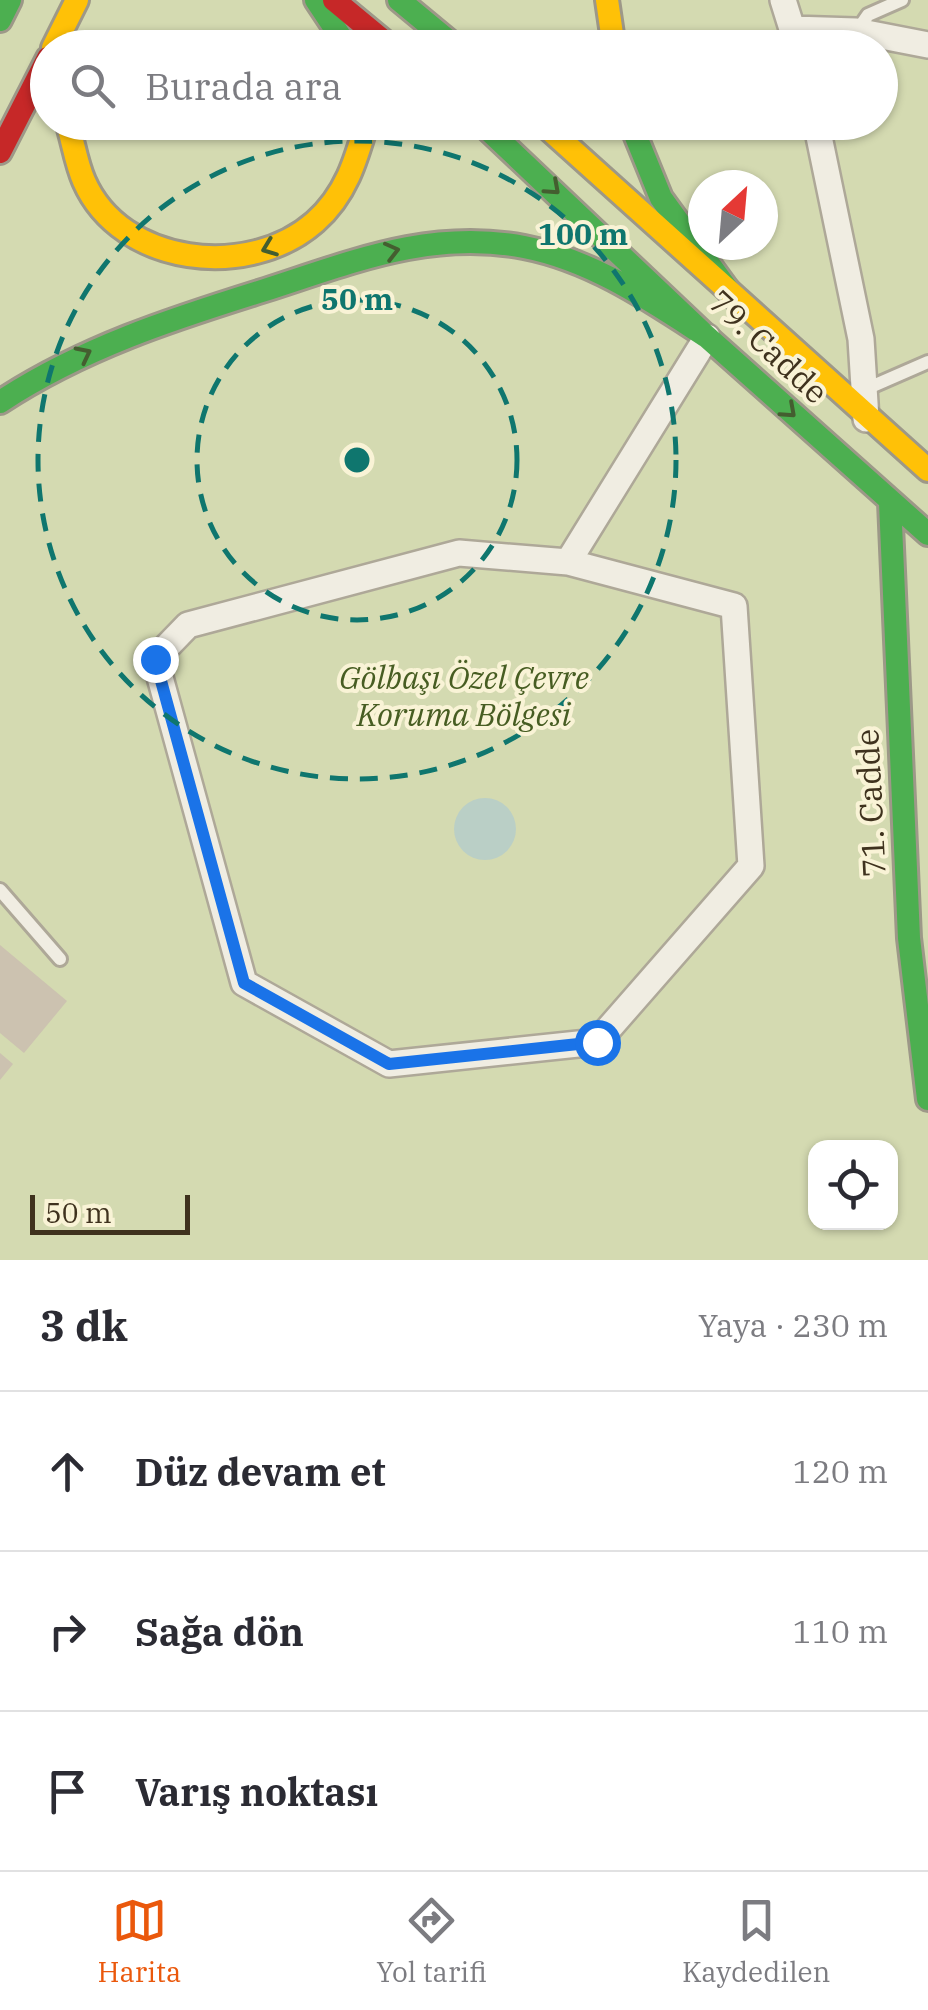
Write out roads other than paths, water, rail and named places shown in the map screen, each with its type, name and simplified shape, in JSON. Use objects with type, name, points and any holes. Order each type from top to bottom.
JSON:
[{"type":"main road","points":[[0,20],[10,0]]},
{"type":"main road","points":[[62,30],[77,0]]},
{"type":"main road","points":[[82,30],[90,0]]},
{"type":"main road","points":[[316,0],[336,30]]},
{"type":"main road","points":[[334,0],[370,30]]},
{"type":"main road","points":[[400,0],[436,30]]},
{"type":"main road","points":[[607,0],[611,30]]},
{"type":"main road","points":[[0,152],[30,93]]},
{"type":"main road","points":[[69,140],[71,156],[102,212],[137,239],[170,256],[205,260],[248,256],[306,230],[350,178],[364,140]]},
{"type":"main road","name":"79. Cadde","points":[[499,140],[707,337],[928,534]]},
{"type":"main road","name":"79. Cadde","points":[[561,140],[928,470]]},
{"type":"main road","points":[[637,140],[661,198],[733,297]]},
{"type":"main road","points":[[0,402],[27,383],[109,342],[364,258],[424,243],[499,243],[578,262],[618,281],[707,337]]},
{"type":"main road","name":"71. Cadde","points":[[890,502],[909,938],[928,1099]]},
{"type":"street","points":[[782,0],[792,30]]},
{"type":"street","points":[[898,39],[928,45]]},
{"type":"street","points":[[820,140],[861,339],[866,418]]},
{"type":"street","points":[[568,562],[707,337]]},
{"type":"street","points":[[459,554],[568,562],[734,606],[751,866],[597,1042],[389,1064],[244,983],[155,659],[188,625],[459,554]]},
{"type":"lane","points":[[857,30],[868,15],[902,0]]},
{"type":"lane","points":[[866,389],[928,362]]},
{"type":"lane","points":[[0,890],[60,959]]},
{"type":"park label","name":"Gölbaşı Özel Çevre Koruma Bölgesi","points":[[464,696]]}]
